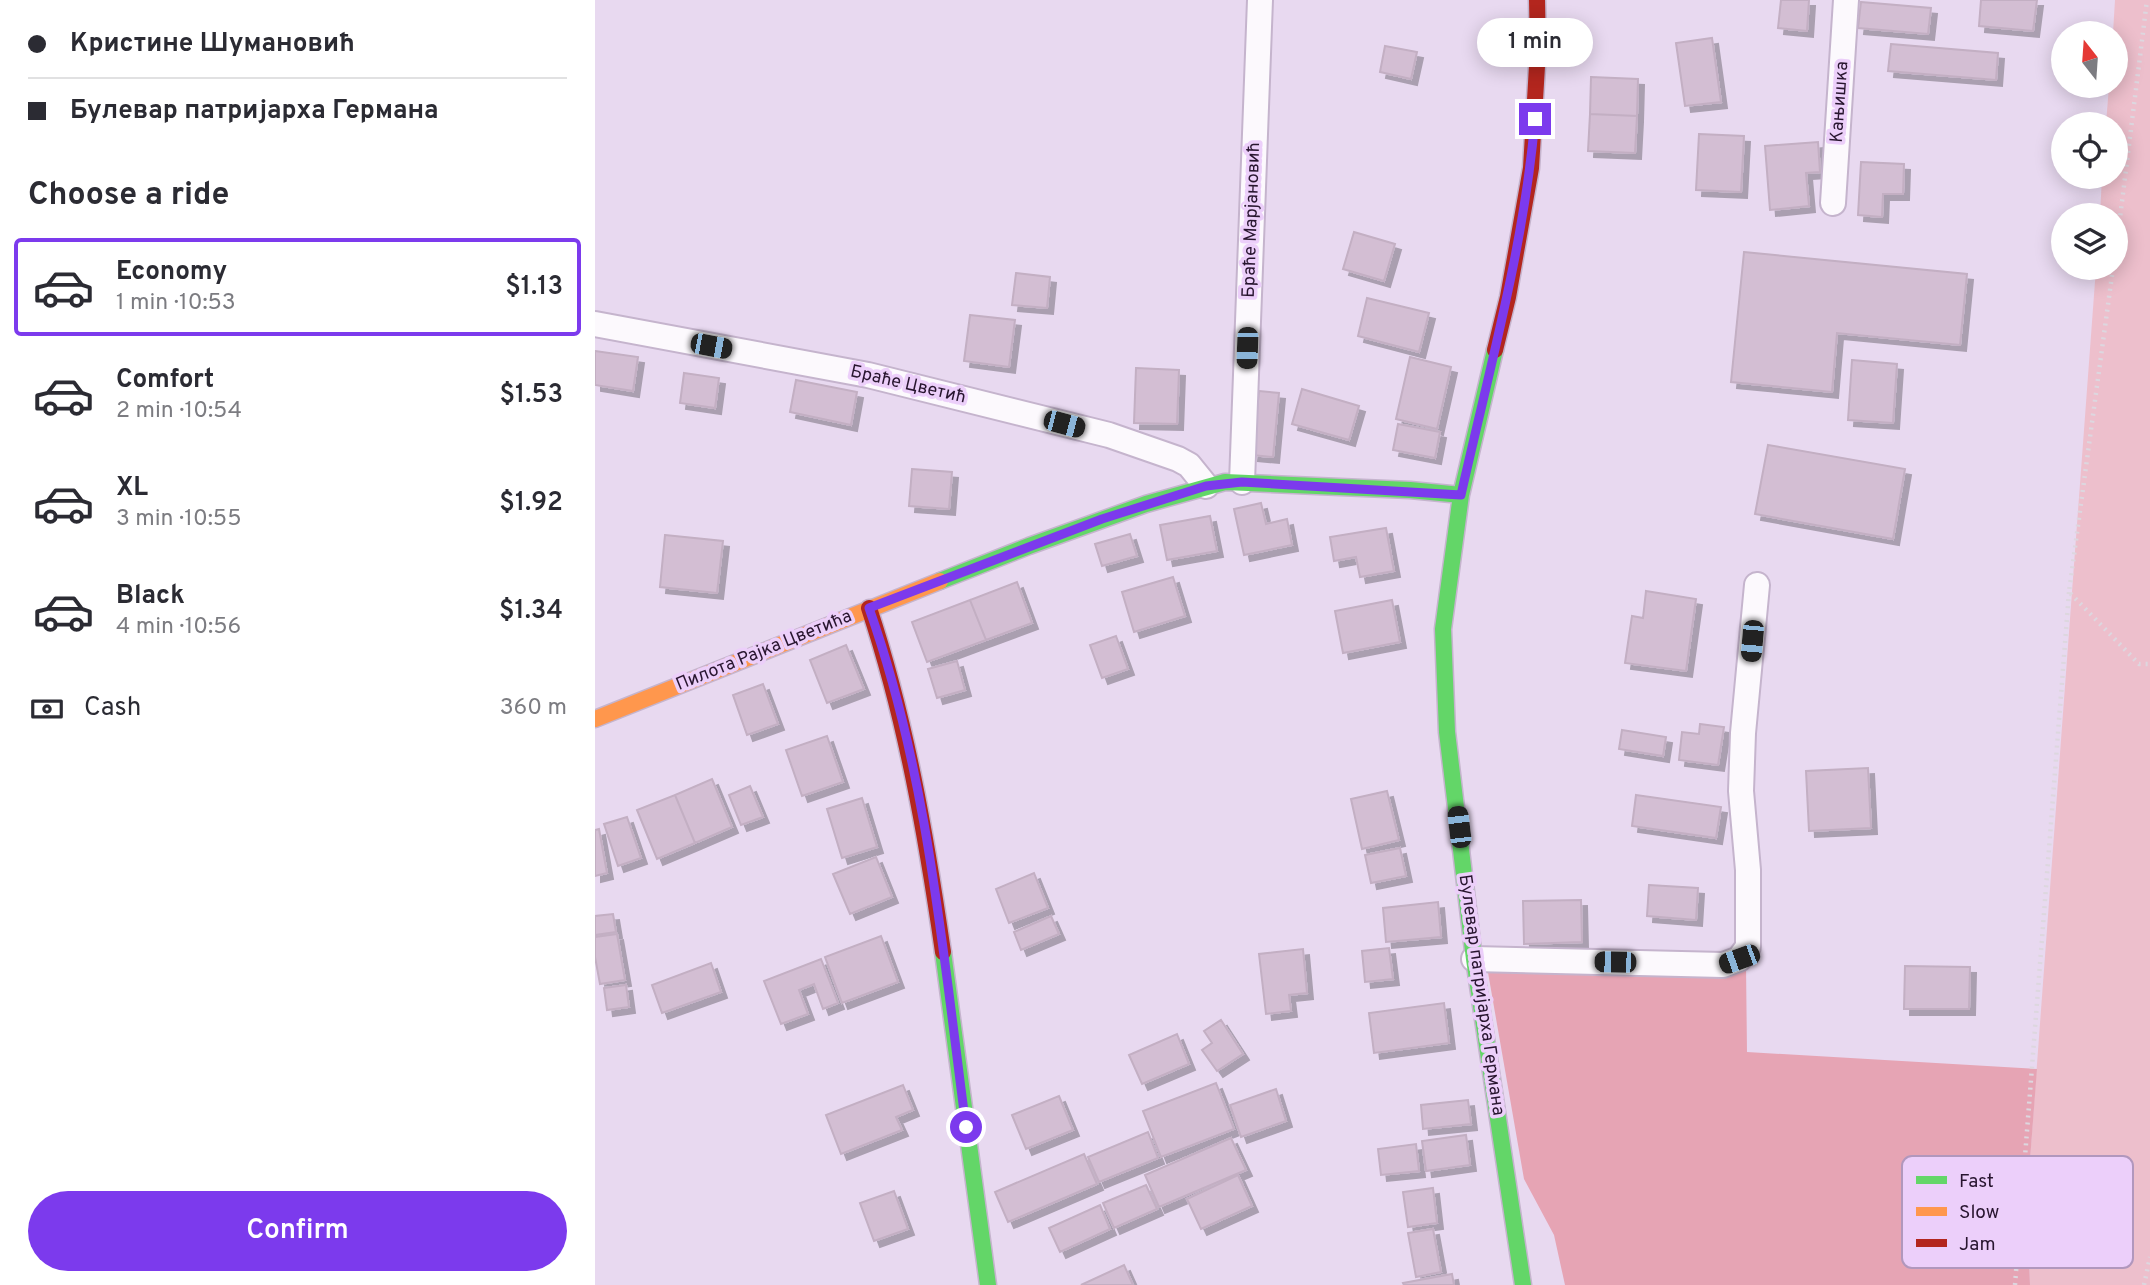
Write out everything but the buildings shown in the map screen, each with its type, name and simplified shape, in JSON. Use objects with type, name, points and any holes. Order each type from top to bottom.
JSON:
[{"type":"street","name":"Браће Марјановић","points":[[1242,482],[1260,0]]},
{"type":"street","name":"Булевар патријарха Германа","points":[[1523,1285],[1474,959],[1447,732],[1443,629],[1461,495],[1510,284],[1531,168],[1538,50],[1537,0]]},
{"type":"street","name":"Кањишка","points":[[1833,203],[1846,0]]},
{"type":"street","name":"Браће Цветић","points":[[595,324],[868,375],[1109,435],[1178,459],[1189,465],[1206,486]]},
{"type":"street","name":"Пилота Рајка Цветића","points":[[595,719],[869,608],[1090,523],[1206,486],[1242,482],[1461,495]]},
{"type":"street","points":[[1474,959],[1723,965],[1739,959],[1748,947],[1748,870],[1741,791],[1743,733],[1757,585]]},
{"type":"street","points":[[869,608],[881,642],[916,781],[930,859],[988,1285]]},
{"type":"path","points":[[2122,203],[2147,0]]},
{"type":"path","points":[[2025,1156],[2069,592],[2111,280]]},
{"type":"path","points":[[2069,592],[2140,664],[2150,664]]},
{"type":"path","points":[[2144,1285],[2150,1257]]},
{"type":"shaded area","points":[[2115,0],[2150,0],[2150,1285],[2030,1285],[2029,1268],[2133,1268],[2133,1156],[2030,1156],[2095,280],[2128,280],[2128,203],[2101,203],[2101,189],[2128,189],[2128,112],[2107,112],[2108,98],[2128,98],[2128,21],[2114,21]]},
{"type":"shaded area","points":[[1486,961],[1746,965],[1747,1052],[2037,1069],[2030,1156],[1902,1156],[1902,1268],[2029,1268],[2030,1285],[1565,1285],[1554,1235],[1524,1179]]},
{"type":"traffic: fast","points":[[1495,350],[1461,495],[1443,629],[1447,732],[1474,959],[1523,1285]]},
{"type":"traffic: fast","points":[[940,581],[1146,504],[1225,482],[1410,490],[1461,495]]},
{"type":"traffic: fast","points":[[943,952],[988,1285]]},
{"type":"traffic: slow","points":[[595,719],[940,581]]},
{"type":"traffic: jam","points":[[1495,350],[1508,297],[1531,168],[1538,49],[1537,0]]},
{"type":"traffic: jam","points":[[869,608],[904,735],[943,952]]},
{"type":"route","points":[[966,1127],[930,859],[916,781],[881,642],[869,608],[1146,503],[1225,482],[1411,490],[1461,495],[1518,245],[1531,168],[1535,119]]}]
